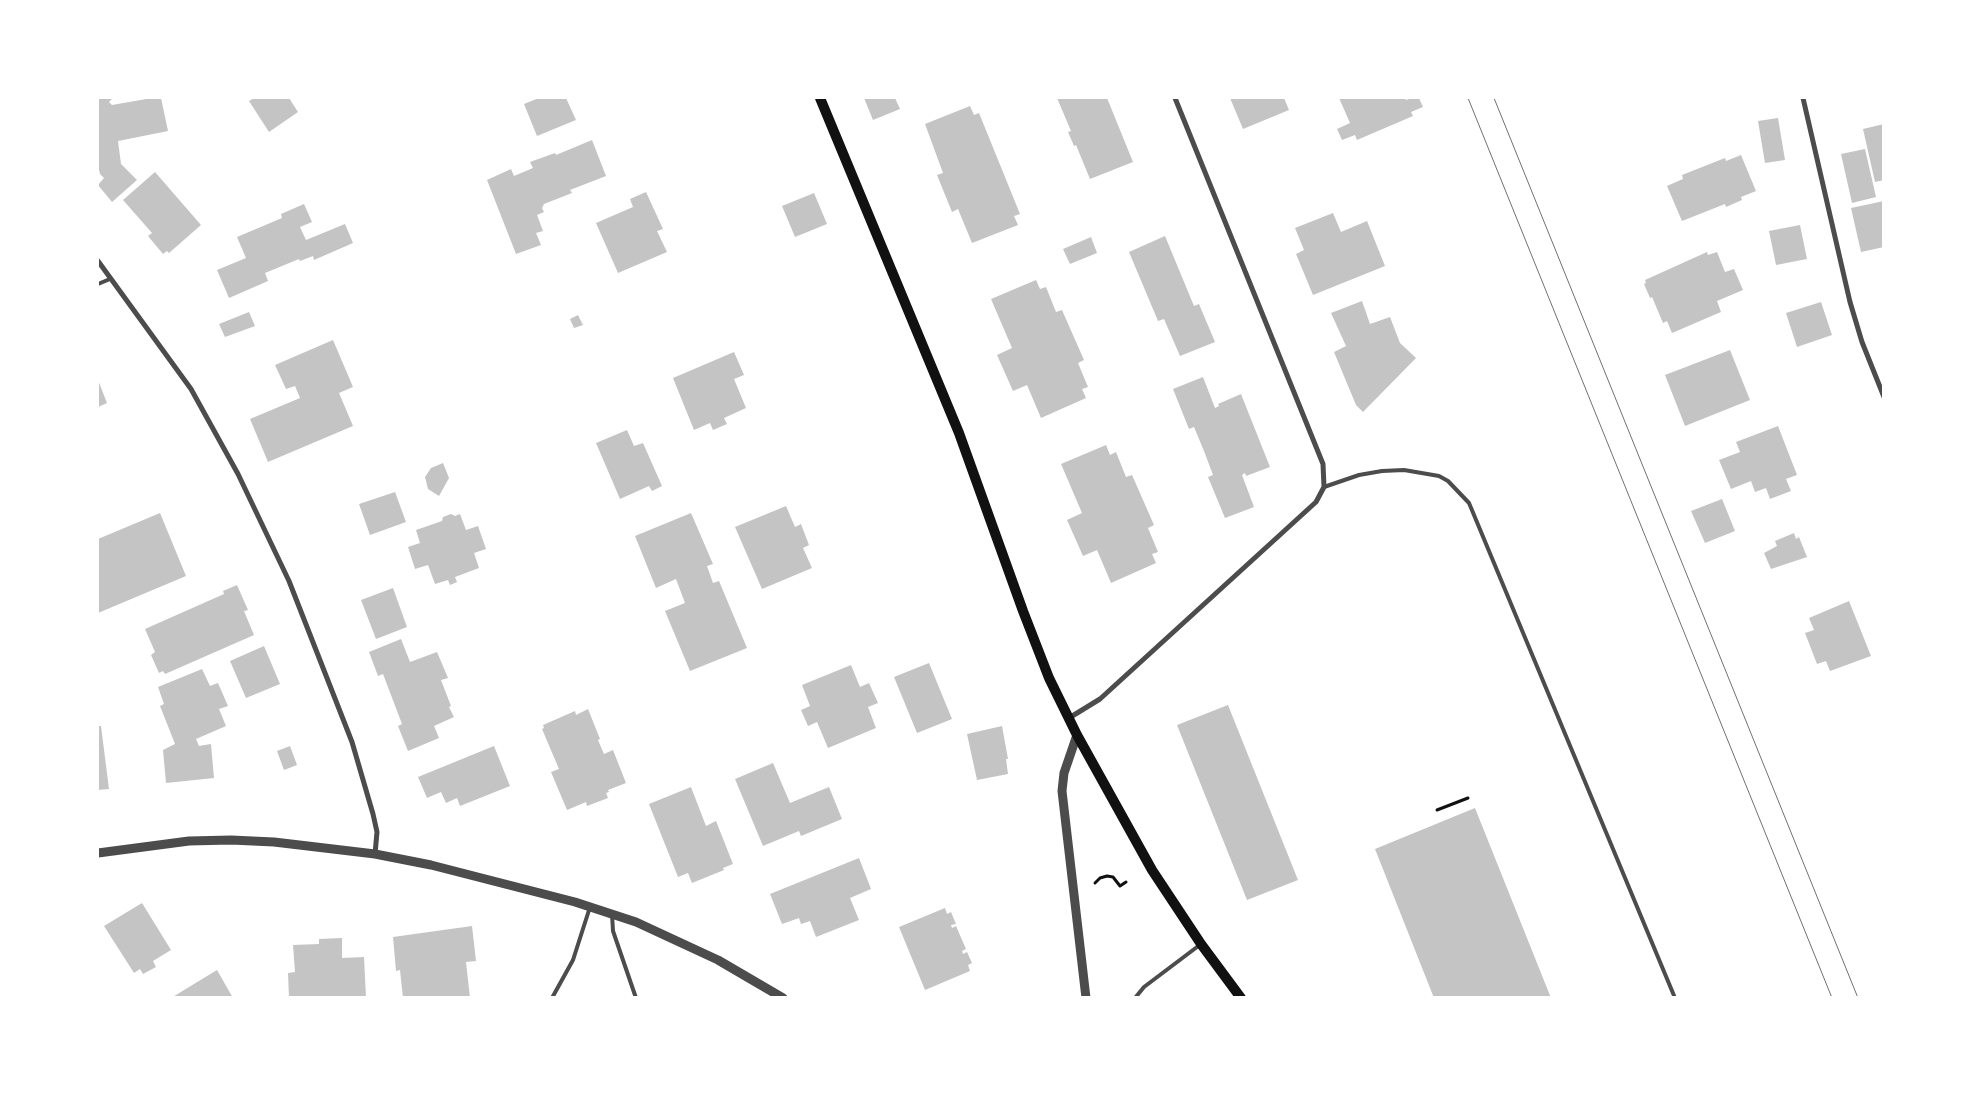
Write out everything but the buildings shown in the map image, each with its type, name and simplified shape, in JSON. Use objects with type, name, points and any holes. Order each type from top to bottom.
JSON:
[{"type":"main road","points":[[820,98],[955,424],[1034,641],[1069,719],[1138,846],[1201,944],[1241,998]]},
{"type":"street","points":[[1069,719],[1106,694],[1316,502],[1324,487],[1323,464],[1175,98]]},
{"type":"street","points":[[1803,98],[1850,302],[1862,342],[1884,397]]},
{"type":"street","points":[[98,261],[191,389],[238,474],[288,581],[352,742],[377,832],[375,854]]},
{"type":"street","points":[[1077,735],[1064,773],[1062,791],[1086,998]]},
{"type":"street","points":[[98,853],[171,843],[231,840],[274,842],[375,854],[431,865],[590,907],[636,922],[718,960],[783,998]]},
{"type":"lane","points":[[98,284],[110,279]]},
{"type":"lane","points":[[1324,487],[1359,475],[1404,470],[1439,476],[1452,485],[1469,504],[1675,998]]},
{"type":"lane","points":[[552,998],[573,960],[590,907]]},
{"type":"lane","points":[[612,914],[613,931],[636,998]]},
{"type":"lane","points":[[1135,998],[1150,982],[1201,944]]},
{"type":"path","points":[[1437,810],[1468,798]]},
{"type":"path","points":[[1094,889],[1096,881],[1104,876],[1113,877],[1120,886],[1126,882]]},
{"type":"tram line","points":[[1468,98],[1832,998]]},
{"type":"tram line","points":[[1494,98],[1858,998]]}]
